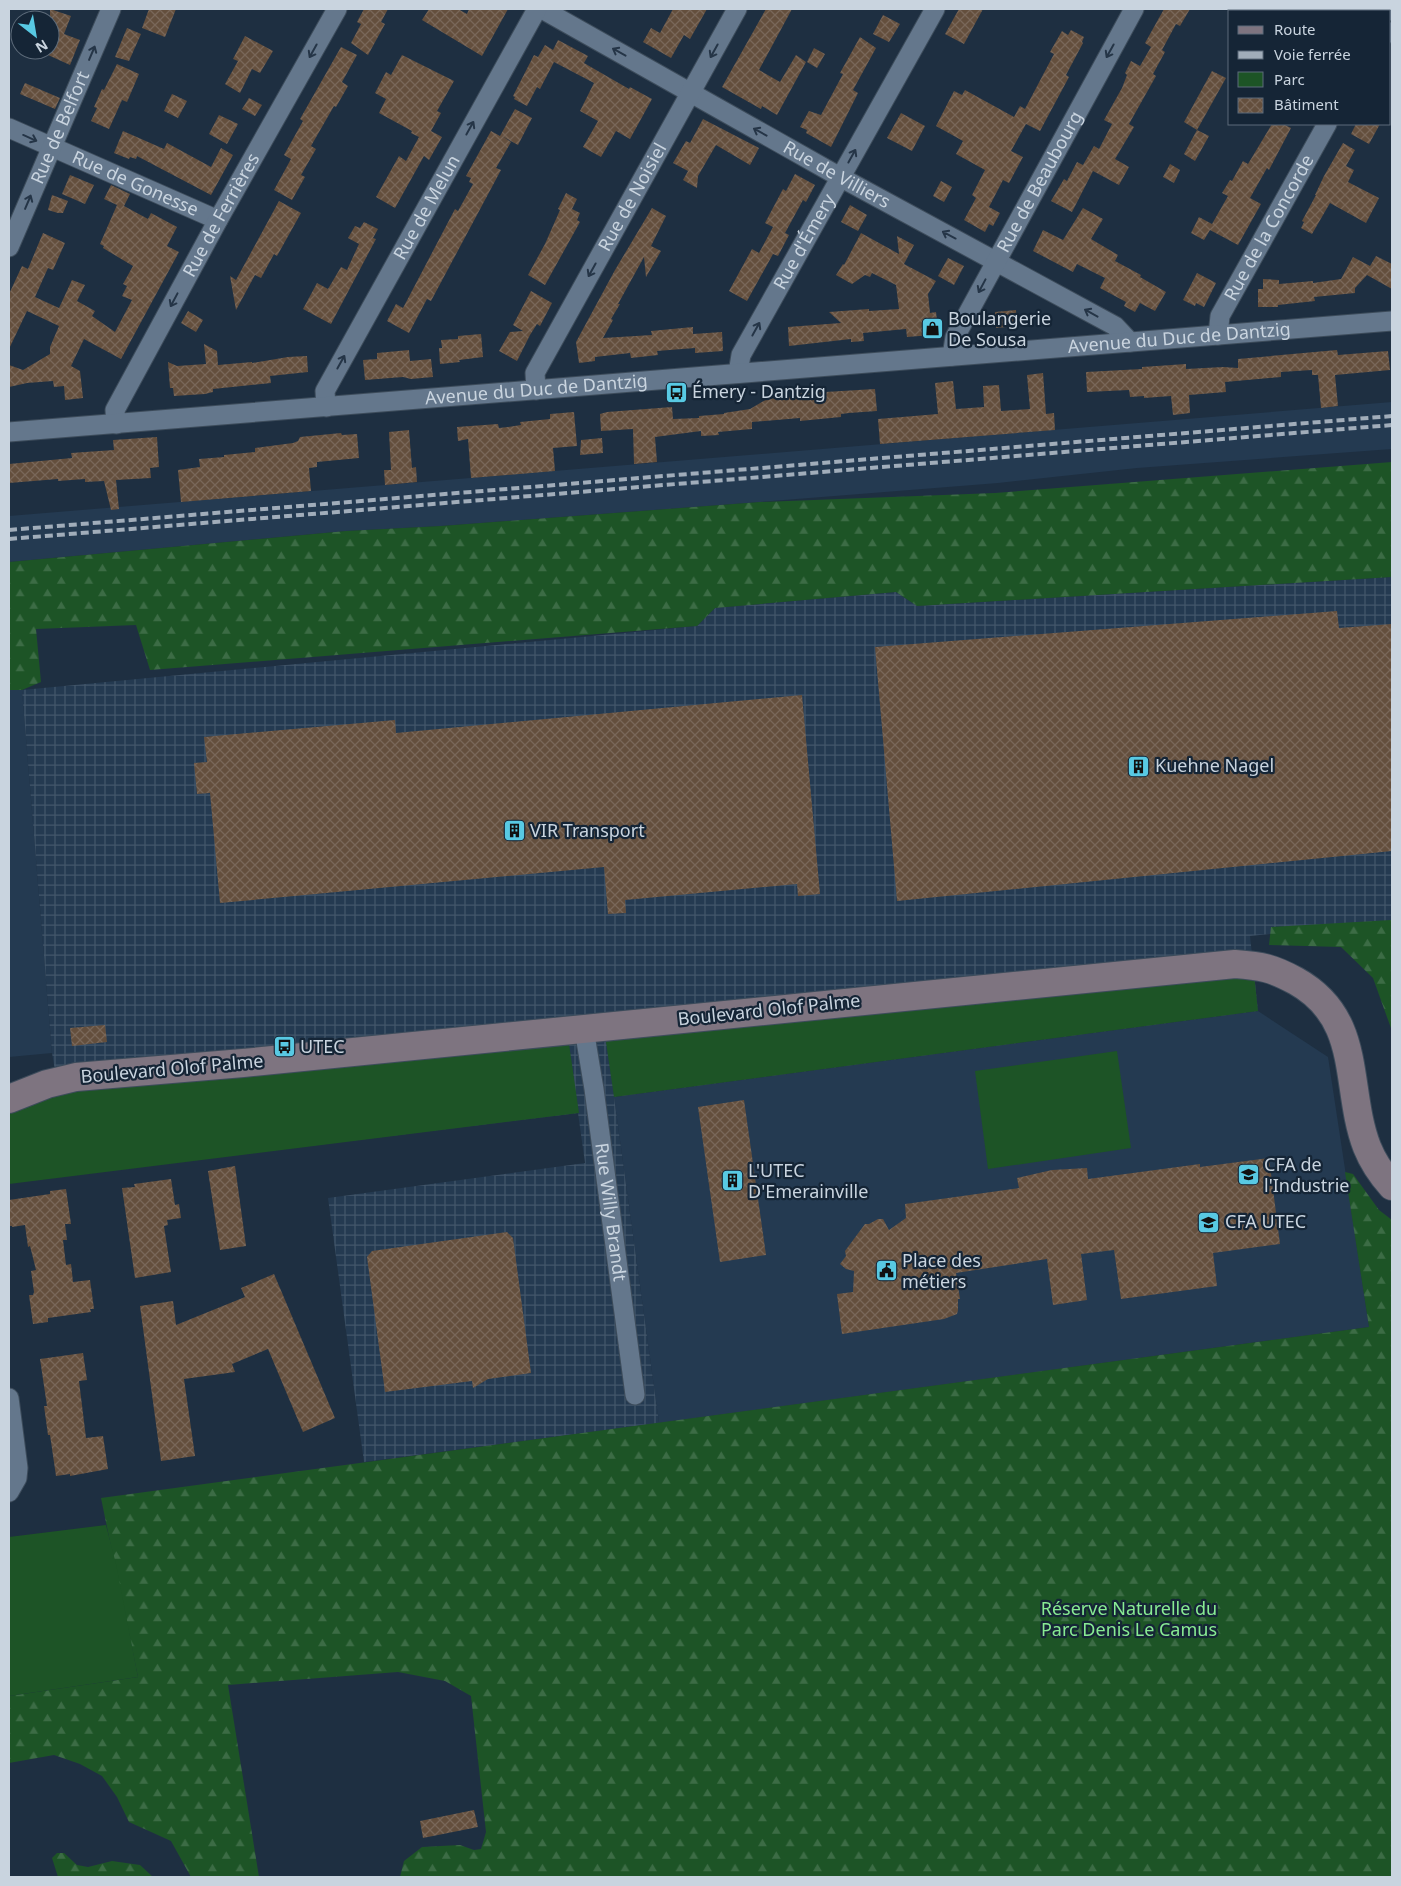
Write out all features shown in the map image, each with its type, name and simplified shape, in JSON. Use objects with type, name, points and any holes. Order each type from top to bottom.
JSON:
[{"type":"street","name":"Rue de Belfort","points":[[9,247],[111,9]]},
{"type":"street","name":"Rue de Ferrières","points":[[116,424],[115,410],[218,220],[337,9]]},
{"type":"street","name":"Rue de Melun","points":[[326,407],[325,391],[537,9]]},
{"type":"street","name":"Rue de Villiers","points":[[542,9],[840,177],[1114,326],[1130,342]]},
{"type":"street","name":"Rue de Noisiel","points":[[536,390],[535,373],[738,9]]},
{"type":"street","name":"Rue d'Émery","points":[[738,374],[741,355],[935,9]]},
{"type":"street","name":"Rue de Beaubourg","points":[[952,356],[955,337],[995,260],[1134,9]]},
{"type":"street","name":"Rue de la Concorde","points":[[1218,334],[1220,316],[1326,125]]},
{"type":"street","name":"Rue de Gonesse","points":[[9,128],[218,220]]},
{"type":"street","name":"Avenue du Duc de Dantzig","points":[[9,432],[1392,320]]},
{"type":"street","name":"Boulevard Olof Palme","points":[[9,1099],[47,1084],[76,1077],[584,1029],[1225,965],[1255,965],[1276,970],[1310,989],[1335,1016],[1348,1048],[1367,1146],[1378,1167],[1392,1186]]},
{"type":"street","name":"Rue Willy Brandt","points":[[584,1029],[594,1089],[635,1396]]},
{"type":"street","points":[[9,1398],[18,1468],[17,1478],[9,1492]]},
{"type":"shaded area","points":[[1392,402],[1392,449],[1137,468],[998,483],[760,502],[441,526],[346,531],[9,562],[9,516]]},
{"type":"shaded area","points":[[1392,577],[1392,922],[1250,936],[1258,1011],[614,1097],[659,1423],[364,1462],[328,1198],[585,1163],[578,1113],[73,1175],[52,1053],[22,690],[697,626],[715,608],[896,592],[917,606]]},
{"type":"shaded area","points":[[9,690],[22,690],[52,1053],[9,1057]]},
{"type":"shaded area","points":[[1258,1011],[1328,1057],[1369,1327],[659,1423],[614,1097]]},
{"type":"green space","points":[[1392,462],[1392,577],[917,606],[896,592],[715,608],[697,626],[150,670],[136,625],[36,629],[41,682],[22,690],[9,690],[9,562],[346,531],[441,526],[760,502],[995,493]]},
{"type":"green space","points":[[1391,920],[1392,1031],[1373,978],[1341,947],[1269,945],[1271,927]]},
{"type":"green space","points":[[1254,974],[1258,1011],[614,1097],[606,1042],[608,1040]]},
{"type":"green space","points":[[563,1042],[569,1044],[579,1113],[9,1184],[9,1110],[59,1091],[307,1065],[308,1071],[344,1067],[344,1061]]},
{"type":"green space","points":[[1117,1051],[1131,1148],[988,1169],[975,1071]]},
{"type":"green space","name":"Réserve Naturelle du Parc Denis Le Camus","points":[[1345,1172],[1353,1174],[1379,1210],[1392,1220],[1392,1877],[400,1877],[404,1861],[422,1847],[460,1845],[474,1850],[481,1849],[486,1832],[471,1696],[445,1681],[398,1672],[228,1685],[259,1877],[191,1877],[171,1841],[129,1822],[117,1797],[102,1776],[80,1764],[54,1755],[9,1763],[9,1696],[138,1677],[101,1498],[1369,1327]]},
{"type":"green space","points":[[106,1525],[116,1564],[138,1677],[9,1696],[9,1537]]},
{"type":"green space","points":[[57,1853],[64,1853],[77,1865],[88,1867],[112,1861],[140,1865],[153,1877],[58,1877],[52,1858]]},
{"type":"building","points":[[149,9],[176,9],[165,37],[142,28]]},
{"type":"building","points":[[364,9],[388,9],[381,22],[385,24],[368,55],[351,43],[361,24],[357,22]]},
{"type":"building","points":[[429,9],[458,9],[467,14],[469,9],[508,9],[482,56],[422,20]]},
{"type":"building","points":[[673,9],[707,9],[690,39],[684,35],[671,58],[643,42],[651,28],[660,33]]},
{"type":"building","points":[[766,9],[792,9],[759,70],[780,82],[796,55],[806,62],[777,115],[762,106],[761,109],[722,87]]},
{"type":"building","points":[[959,9],[983,9],[964,44],[945,34]]},
{"type":"building","points":[[1164,9],[1190,9],[1180,26],[1176,24],[1162,50],[1165,52],[1153,74],[1156,76],[1129,124],[1134,127],[1115,159],[1129,167],[1119,185],[1093,171],[1072,212],[1051,201],[1064,179],[1067,181],[1077,162],[1083,165],[1094,146],[1099,149],[1112,124],[1104,120],[1122,88],[1127,75],[1125,73],[1131,61],[1140,66],[1151,47],[1145,43]]},
{"type":"building","points":[[60,12],[71,16],[64,34],[80,40],[70,65],[59,60]]},
{"type":"building","points":[[883,15],[900,24],[889,42],[873,34]]},
{"type":"building","points":[[127,28],[141,34],[129,61],[115,57]]},
{"type":"building","points":[[1071,30],[1084,37],[1083,43],[1066,75],[1069,77],[1040,131],[1026,124],[1011,151],[1023,157],[1009,183],[1003,180],[989,207],[1000,213],[993,226],[989,224],[985,232],[964,220],[976,198],[972,195],[985,170],[956,154],[963,141],[936,126],[954,91],[962,95],[965,90],[1014,117],[1020,106],[1025,109],[1054,54],[1050,52],[1062,31],[1068,35]]},
{"type":"building","points":[[245,36],[273,51],[260,73],[252,69],[240,93],[225,84],[238,61],[233,59]]},
{"type":"building","points":[[860,37],[876,48],[853,90],[858,93],[831,147],[806,133],[807,130],[800,127],[809,111],[821,115],[843,74],[840,73]]},
{"type":"building","points":[[558,40],[588,56],[584,63],[629,89],[630,87],[652,99],[630,139],[616,131],[601,157],[583,147],[598,121],[580,111],[594,83],[554,62],[540,89],[537,87],[527,106],[514,99],[515,97],[513,96],[534,55],[538,57],[545,45],[553,50]]},
{"type":"building","points":[[341,47],[357,55],[342,82],[348,86],[311,146],[316,149],[301,175],[305,177],[292,200],[274,190],[291,159],[284,155],[303,121],[300,119]]},
{"type":"building","points":[[814,48],[825,54],[817,68],[807,62]]},
{"type":"building","points":[[402,55],[454,81],[437,111],[441,113],[431,131],[442,137],[429,160],[424,156],[395,208],[376,197],[399,156],[406,161],[419,137],[411,133],[412,131],[379,113],[386,99],[375,93],[386,72],[391,75]]},
{"type":"building","points":[[117,64],[139,74],[127,102],[122,100],[109,129],[91,121],[97,108],[94,107],[102,89],[104,90]]},
{"type":"building","points":[[1212,71],[1226,78],[1197,130],[1184,122]]},
{"type":"building","points":[[25,83],[60,98],[55,109],[20,94]]},
{"type":"building","points":[[172,94],[187,101],[178,118],[164,111]]},
{"type":"building","points":[[249,98],[262,105],[255,116],[242,109]]},
{"type":"building","points":[[515,109],[532,118],[518,145],[502,136],[511,142],[496,168],[501,170],[431,301],[427,299],[409,333],[387,321],[396,304],[403,308],[455,209],[458,211],[473,184],[469,182],[471,178],[466,176],[491,131],[500,136]]},
{"type":"building","points":[[901,113],[925,126],[912,151],[887,138]]},
{"type":"building","points":[[219,115],[238,124],[227,144],[209,134]]},
{"type":"building","points":[[703,119],[759,148],[750,165],[716,145],[698,176],[697,188],[683,180],[688,171],[673,163],[686,141],[690,143]]},
{"type":"building","points":[[1271,125],[1285,125],[1291,128],[1269,170],[1267,168],[1250,198],[1261,204],[1238,245],[1210,230],[1204,240],[1191,233],[1199,217],[1212,224],[1228,196],[1222,193],[1230,180],[1232,181],[1243,161],[1248,164]]},
{"type":"building","points":[[1356,125],[1379,125],[1369,144],[1351,134]]},
{"type":"building","points":[[1197,130],[1209,136],[1195,161],[1184,154]]},
{"type":"building","points":[[123,131],[164,149],[167,143],[211,167],[221,148],[233,155],[211,195],[137,156],[136,159],[130,157],[129,159],[114,153]]},
{"type":"building","points":[[1343,143],[1355,150],[1346,166],[1354,170],[1348,182],[1379,198],[1366,223],[1330,203],[1312,234],[1301,228],[1304,222],[1302,221]]},
{"type":"building","points":[[1170,164],[1180,170],[1174,183],[1163,177]]},
{"type":"building","points":[[795,174],[815,185],[806,202],[803,200],[785,233],[789,235],[778,256],[773,254],[747,301],[729,291],[752,249],[759,253],[773,227],[765,223],[783,189],[786,191]]},
{"type":"building","points":[[70,175],[94,185],[85,204],[62,194]]},
{"type":"building","points":[[941,181],[952,187],[944,202],[933,196]]},
{"type":"building","points":[[111,185],[130,194],[124,206],[148,219],[151,213],[177,227],[167,246],[179,252],[121,359],[84,339],[71,366],[80,371],[83,398],[65,400],[64,386],[54,387],[53,381],[27,383],[9,387],[9,365],[23,370],[50,354],[50,347],[59,326],[27,311],[9,349],[9,294],[22,266],[28,269],[43,233],[65,243],[53,270],[48,268],[35,297],[59,308],[72,280],[85,285],[77,301],[95,311],[92,316],[115,332],[132,300],[122,296],[127,286],[123,284],[133,266],[103,248],[104,246],[100,244],[117,205],[104,199]]},
{"type":"building","points":[[566,193],[577,199],[572,209],[580,213],[577,220],[580,222],[545,285],[528,275],[545,244]]},
{"type":"building","points":[[52,195],[68,201],[63,213],[48,210]]},
{"type":"building","points":[[279,201],[301,213],[277,256],[274,254],[261,278],[255,275],[236,310],[230,276],[236,280]]},
{"type":"building","points":[[850,205],[867,215],[858,231],[841,222]]},
{"type":"building","points":[[652,208],[666,216],[651,246],[661,251],[646,277],[644,257],[618,304],[620,304],[603,338],[652,335],[651,331],[693,327],[693,334],[722,332],[723,351],[695,353],[695,348],[657,351],[658,355],[631,358],[630,353],[595,357],[595,361],[579,363],[576,342],[615,270]]},
{"type":"building","points":[[1083,208],[1103,219],[1091,239],[1118,255],[1115,261],[1141,275],[1140,277],[1166,292],[1155,311],[1140,303],[1135,312],[1124,306],[1126,302],[1100,288],[1105,278],[1077,264],[1073,272],[1033,251],[1043,230],[1063,240]]},
{"type":"building","points":[[364,222],[378,229],[373,238],[376,239],[331,324],[303,309],[317,283],[328,289],[341,267],[347,270],[359,244],[348,238],[355,226],[360,228]]},
{"type":"building","points":[[861,233],[899,254],[897,236],[914,245],[904,264],[936,281],[928,294],[930,313],[936,312],[938,329],[932,335],[907,337],[906,329],[863,333],[864,341],[851,342],[851,339],[789,346],[788,327],[841,323],[829,312],[899,309],[896,285],[872,273],[870,277],[865,275],[852,284],[836,275],[844,265]]},
{"type":"building","points":[[1376,256],[1392,264],[1392,289],[1367,275],[1355,288],[1355,293],[1314,297],[1315,301],[1278,305],[1278,307],[1258,307],[1258,289],[1263,289],[1263,279],[1279,280],[1279,284],[1313,281],[1313,283],[1341,279],[1353,257],[1370,266]]},
{"type":"building","points":[[948,258],[964,266],[954,285],[938,276]]},
{"type":"building","points":[[1197,273],[1216,283],[1204,307],[1196,303],[1195,306],[1183,300]]},
{"type":"building","points":[[531,291],[552,303],[540,326],[537,324],[530,335],[517,361],[499,351],[510,332],[523,331],[513,325]]},
{"type":"building","points":[[1016,310],[1017,326],[996,328],[995,312]]},
{"type":"building","points":[[188,311],[203,320],[196,332],[181,323]]},
{"type":"building","points":[[481,334],[483,357],[440,364],[439,348],[442,348],[441,340],[458,339],[458,336]]},
{"type":"building","points":[[204,344],[217,351],[218,365],[307,356],[308,372],[270,376],[271,383],[213,389],[213,392],[205,394],[174,396],[173,388],[170,388],[168,362],[177,366],[206,364]]},
{"type":"building","points":[[409,350],[410,361],[431,359],[433,377],[365,380],[363,360],[377,359],[377,353]]},
{"type":"building","points":[[1337,350],[1338,355],[1388,351],[1390,370],[1335,375],[1338,406],[1321,408],[1318,375],[1312,375],[1312,370],[1281,372],[1281,377],[1225,382],[1226,392],[1189,395],[1190,413],[1173,415],[1171,396],[1130,397],[1129,390],[1087,392],[1086,372],[1186,364],[1186,369],[1238,368],[1238,359]]},
{"type":"building","points":[[1043,373],[1046,414],[1054,413],[1055,430],[880,444],[878,419],[938,414],[935,383],[953,381],[956,409],[984,407],[983,386],[999,385],[1001,411],[1030,409],[1027,375]]},
{"type":"building","points":[[875,389],[877,411],[841,414],[841,417],[800,421],[800,418],[752,422],[752,429],[718,432],[719,435],[701,436],[701,431],[655,437],[657,462],[634,464],[633,429],[601,431],[600,414],[607,412],[672,407],[673,419],[699,418],[699,416],[750,409],[767,399],[792,397],[792,394]]},
{"type":"building","points":[[574,412],[577,446],[553,448],[555,471],[471,478],[468,439],[458,441],[457,427],[498,424],[499,428],[508,427],[521,425],[520,422],[550,419],[550,414]]},
{"type":"building","points":[[409,430],[412,468],[416,467],[417,482],[385,485],[384,470],[391,470],[389,432]]},
{"type":"building","points":[[341,433],[342,435],[357,434],[359,458],[317,462],[317,467],[309,468],[311,491],[181,502],[178,470],[200,467],[199,459],[255,452],[255,448],[293,443],[298,441],[300,437]]},
{"type":"building","points":[[157,437],[159,467],[150,468],[151,478],[116,480],[119,509],[111,510],[104,481],[85,482],[85,479],[58,481],[58,479],[9,483],[9,464],[72,458],[71,453],[114,450],[113,440]]},
{"type":"building","points":[[602,438],[603,453],[580,455],[581,440]]},
{"type":"building","name":"Kuehne Nagel","points":[[1337,611],[1339,628],[1392,624],[1392,851],[897,901],[875,647]]},
{"type":"building","name":"VIR Transport","points":[[802,695],[820,894],[798,896],[797,884],[625,900],[626,913],[608,914],[604,867],[220,903],[210,793],[197,794],[194,763],[207,762],[204,737],[395,720],[396,733]]},
{"type":"building","points":[[105,1025],[107,1042],[72,1046],[70,1028]]},
{"type":"building","name":"L'UTEC D'Emerainville","points":[[744,1100],[766,1255],[720,1262],[698,1107]]},
{"type":"building","points":[[1269,1158],[1280,1244],[1213,1253],[1217,1286],[1121,1299],[1114,1250],[1081,1254],[1087,1300],[1053,1305],[1047,1259],[956,1273],[960,1299],[958,1299],[957,1314],[944,1319],[842,1334],[837,1294],[853,1292],[854,1271],[846,1269],[840,1264],[846,1256],[845,1251],[865,1224],[883,1219],[889,1230],[906,1218],[905,1204],[1019,1188],[1017,1178],[1052,1170],[1087,1168],[1088,1179],[1200,1164],[1200,1167]]},
{"type":"building","points":[[235,1166],[246,1246],[220,1250],[208,1171]]},
{"type":"building","points":[[171,1179],[175,1205],[179,1204],[181,1218],[167,1220],[168,1225],[164,1226],[171,1272],[135,1278],[122,1188],[135,1187],[134,1184]]},
{"type":"building","points":[[66,1189],[71,1224],[65,1224],[67,1240],[63,1240],[66,1265],[71,1264],[73,1282],[90,1280],[94,1309],[90,1309],[91,1312],[48,1318],[48,1322],[33,1324],[29,1295],[33,1295],[34,1292],[31,1271],[36,1270],[30,1246],[28,1247],[25,1225],[9,1226],[9,1200],[50,1194],[50,1191]]},
{"type":"building","points":[[507,1232],[513,1238],[531,1373],[488,1379],[473,1388],[472,1381],[385,1392],[367,1257],[372,1251]]},
{"type":"building","points":[[274,1274],[335,1418],[303,1432],[268,1349],[232,1364],[235,1372],[184,1379],[195,1456],[161,1461],[140,1306],[173,1301],[176,1325],[245,1297],[241,1288]]},
{"type":"building","points":[[83,1353],[87,1380],[79,1381],[86,1438],[103,1436],[108,1469],[70,1476],[70,1474],[56,1476],[44,1406],[47,1406],[40,1359]]},
{"type":"building","points":[[474,1810],[478,1827],[423,1838],[420,1821]]},
{"type":"railway","points":[[9,530],[1392,416]]},
{"type":"railway","points":[[9,539],[1392,425]]},
{"type":"place","name":"Boulangerie De Sousa","points":[[932,329]]},
{"type":"place","name":"Émery - Dantzig","points":[[676,392]]},
{"type":"place","name":"Kuehne Nagel","points":[[1139,766]]},
{"type":"place","name":"VIR Transport","points":[[514,831]]},
{"type":"place","name":"UTEC","points":[[284,1047]]},
{"type":"place","name":"CFA de l'Industrie","points":[[1248,1175]]},
{"type":"place","name":"L'UTEC D'Emerainville","points":[[732,1181]]},
{"type":"place","name":"CFA UTEC","points":[[1209,1222]]},
{"type":"place","name":"Place des métiers","points":[[886,1271]]}]
